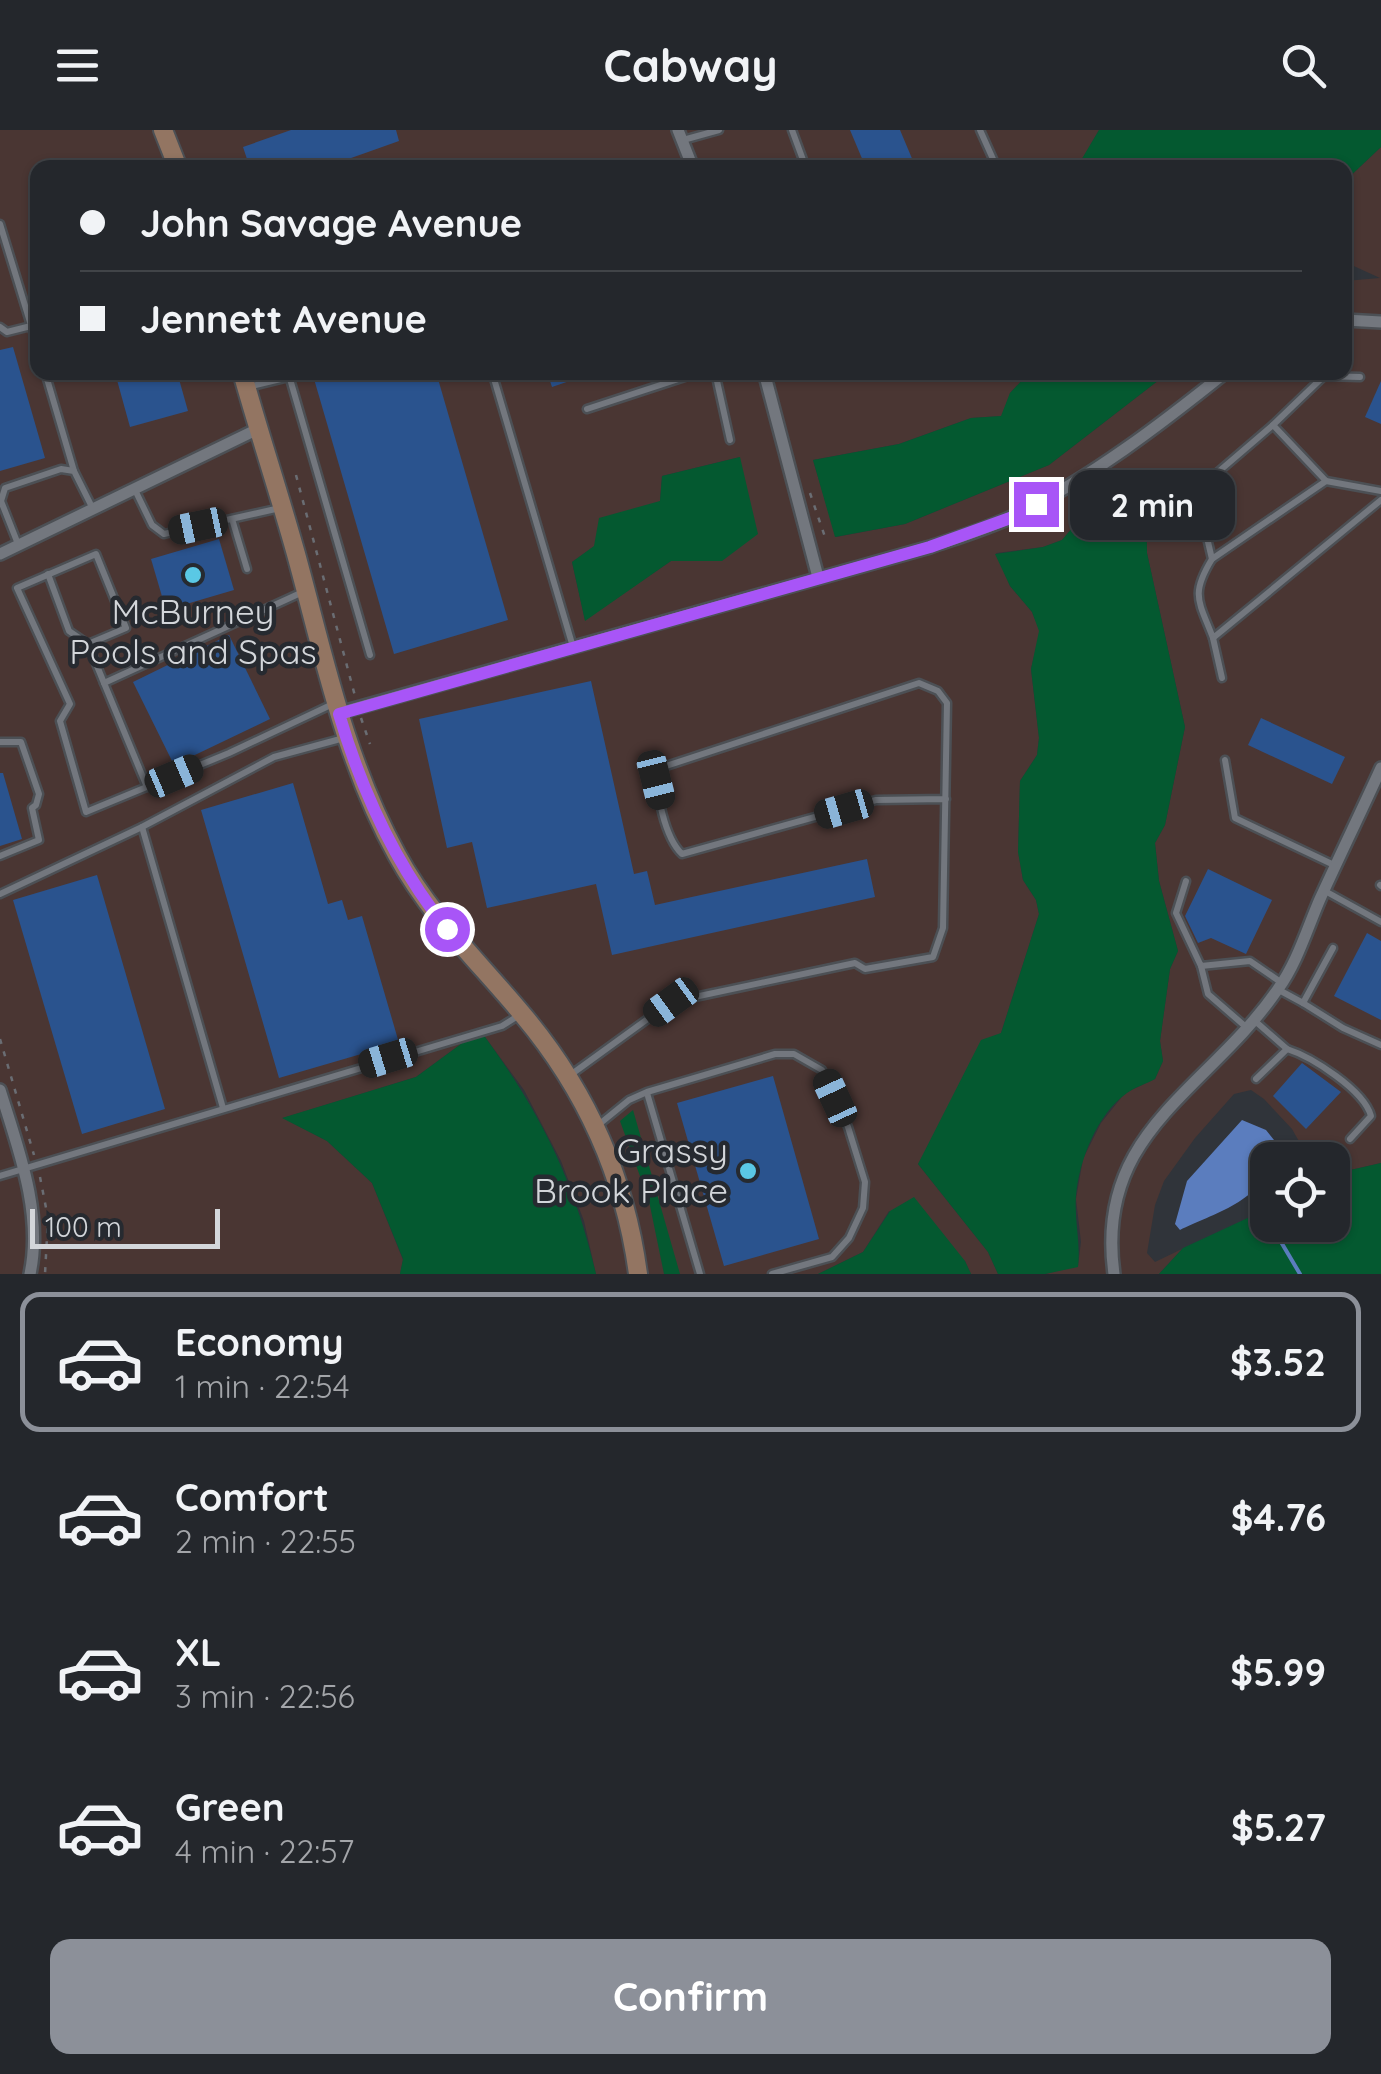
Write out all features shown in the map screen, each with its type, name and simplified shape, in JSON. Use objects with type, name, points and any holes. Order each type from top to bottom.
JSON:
[{"type":"main road","points":[[163,130],[175,160]]},
{"type":"main road","points":[[244,380],[346,737],[381,824],[414,884],[454,938],[522,1014],[568,1076],[596,1127],[621,1192],[638,1274]]},
{"type":"street","points":[[680,135],[690,160]]},
{"type":"street","points":[[1352,320],[1381,322]]},
{"type":"street","points":[[766,380],[818,577]]},
{"type":"street","points":[[338,708],[358,708],[930,547],[1013,517],[1097,468],[1215,380]]},
{"type":"street","points":[[0,554],[258,429]]},
{"type":"street","points":[[1114,1274],[1112,1220],[1127,1164],[1152,1129],[1251,1024],[1280,986],[1379,776]]},
{"type":"street","points":[[0,1090],[34,1227],[30,1274]]},
{"type":"lane","points":[[680,135],[719,130]]},
{"type":"lane","points":[[792,130],[803,160]]},
{"type":"lane","points":[[980,130],[994,160]]},
{"type":"lane","points":[[0,224],[30,323]]},
{"type":"lane","points":[[0,327],[7,332],[30,326]]},
{"type":"lane","points":[[1352,377],[1360,377]]},
{"type":"lane","points":[[47,380],[74,471],[93,509]]},
{"type":"lane","points":[[289,380],[370,655]]},
{"type":"lane","points":[[494,380],[572,647]]},
{"type":"lane","points":[[587,409],[676,380]]},
{"type":"lane","points":[[717,380],[730,440]]},
{"type":"lane","points":[[1212,559],[1196,490],[1320,380]]},
{"type":"lane","points":[[1273,425],[1326,481],[1381,490]]},
{"type":"lane","points":[[18,546],[1,501],[5,488],[62,469],[74,471]]},
{"type":"lane","points":[[1222,678],[1213,638],[1198,600],[1198,581],[1212,559],[1326,481]]},
{"type":"lane","points":[[135,489],[152,525],[164,534],[282,508]]},
{"type":"lane","points":[[1213,638],[1381,500]]},
{"type":"lane","points":[[232,519],[247,569]]},
{"type":"lane","points":[[88,644],[126,628],[96,554],[17,588],[70,704],[60,721],[86,812],[338,708]]},
{"type":"lane","points":[[48,574],[69,631],[88,644],[147,787]]},
{"type":"lane","points":[[104,683],[306,590]]},
{"type":"lane","points":[[568,1076],[671,1002],[855,963],[866,969],[933,957],[943,928],[946,799],[948,703],[938,690],[919,683],[660,768],[656,780],[673,845],[682,854],[876,800],[946,799]]},
{"type":"lane","points":[[0,894],[142,827],[274,757],[346,737]]},
{"type":"lane","points":[[0,742],[21,742],[39,794],[32,808],[39,840],[0,856]]},
{"type":"lane","points":[[1225,760],[1235,818],[1335,865]]},
{"type":"lane","points":[[142,827],[223,1108]]},
{"type":"lane","points":[[1186,881],[1176,914],[1201,966],[1208,994],[1287,1049],[1306,1055],[1367,1102],[1371,1116],[1350,1139]]},
{"type":"lane","points":[[1324,891],[1381,922]]},
{"type":"lane","points":[[1303,1003],[1333,948]]},
{"type":"lane","points":[[1201,966],[1250,961],[1303,1003],[1342,1028],[1381,1045]]},
{"type":"lane","points":[[0,1176],[502,1026],[522,1014]]},
{"type":"lane","points":[[1256,1079],[1287,1049]]},
{"type":"lane","points":[[596,1127],[628,1100],[647,1092],[774,1054],[794,1054],[822,1070],[848,1127],[864,1182],[862,1208],[849,1238],[832,1257],[772,1274]]},
{"type":"lane","points":[[647,1092],[700,1274]]},
{"type":"path","points":[[296,475],[370,744]]},
{"type":"shaded area","points":[[0,130],[1099,130],[1082,160],[30,160],[30,380],[1022,380],[1010,393],[1002,416],[971,418],[899,444],[813,460],[836,537],[905,524],[1049,465],[1159,380],[1352,380],[1352,280],[1380,278],[1352,265],[1352,174],[1381,147],[1381,1163],[1350,1170],[1350,1142],[1299,1142],[1264,1099],[1251,1090],[1234,1094],[1164,1181],[1155,1205],[1147,1253],[1155,1262],[1182,1249],[1159,1274],[1045,1274],[1078,1266],[1081,1242],[1076,1199],[1083,1159],[1101,1123],[1125,1093],[1155,1079],[1163,1061],[1160,1041],[1170,969],[1178,951],[1159,881],[1155,843],[1165,825],[1185,727],[1147,553],[1146,501],[1114,501],[1090,507],[1062,540],[1043,547],[996,553],[1010,586],[1032,612],[1040,631],[1031,669],[1039,738],[1037,755],[1020,781],[1018,851],[1023,880],[1036,900],[1039,914],[1001,1033],[918,1164],[988,1252],[998,1274],[971,1274],[965,1261],[889,1211],[863,1252],[818,1274],[596,1274],[584,1221],[561,1161],[524,1090],[480,1030],[416,1077],[283,1118],[327,1141],[372,1183],[403,1260],[400,1274],[0,1274]],"holes":[[[740,457],[722,561],[671,561],[585,620],[572,562],[660,501],[662,476]]]},
{"type":"green space","points":[[1099,130],[1381,130],[1381,147],[1352,174],[1352,160],[1081,160]]},
{"type":"green space","points":[[1022,380],[1159,380],[1049,465],[905,524],[835,537],[813,460],[899,444],[971,418],[1001,416],[1010,393]]},
{"type":"green space","points":[[740,457],[758,534],[722,561],[671,561],[585,621],[572,562],[594,546],[599,518],[660,501],[662,476]]},
{"type":"green space","points":[[1146,500],[1147,553],[1185,727],[1165,825],[1155,843],[1159,881],[1178,951],[1170,969],[1160,1041],[1163,1061],[1155,1079],[1116,1102],[1091,1139],[1076,1196],[1078,1267],[1045,1274],[998,1274],[988,1252],[918,1164],[981,1040],[1001,1033],[1039,914],[1036,900],[1023,880],[1018,852],[1020,781],[1037,755],[1039,738],[1031,669],[1039,631],[1032,612],[1010,586],[995,554],[1062,540],[1090,507]]},
{"type":"green space","points":[[480,1030],[520,1088],[552,1145],[576,1206],[596,1274],[400,1274],[403,1259],[372,1183],[327,1141],[282,1118],[416,1077]]},
{"type":"green space","points":[[633,1110],[680,1274],[664,1274],[649,1201],[620,1121]]},
{"type":"green space","points":[[1381,1163],[1381,1274],[1159,1274],[1183,1248],[1250,1217],[1250,1242],[1350,1242],[1350,1170]]},
{"type":"green space","points":[[914,1197],[971,1274],[818,1274],[863,1252],[890,1211]]},
{"type":"water","points":[[1242,1120],[1266,1130],[1276,1142],[1250,1142],[1248,1195],[1180,1230],[1175,1224],[1187,1181]]},
{"type":"building","points":[[291,130],[396,130],[399,141],[346,160],[247,160],[243,147]]},
{"type":"building","points":[[850,130],[900,130],[913,160],[863,160]]},
{"type":"building","points":[[13,347],[45,458],[0,471],[0,350]]},
{"type":"building","points":[[117,380],[179,380],[188,411],[130,427]]},
{"type":"building","points":[[314,380],[438,380],[508,620],[394,654]]},
{"type":"building","points":[[550,380],[572,380],[552,387]]},
{"type":"building","points":[[1381,381],[1381,424],[1365,417]]},
{"type":"building","name":"McBurney Pools and Spas","points":[[219,539],[234,590],[166,610],[151,559]]},
{"type":"building","points":[[229,635],[270,719],[174,765],[133,682]]},
{"type":"building","points":[[591,681],[634,874],[647,871],[655,905],[867,859],[875,897],[612,955],[596,884],[487,908],[472,842],[447,848],[419,719]]},
{"type":"building","points":[[1261,718],[1345,757],[1332,784],[1248,745]]},
{"type":"building","points":[[0,773],[22,839],[0,846]]},
{"type":"building","points":[[293,783],[328,904],[342,900],[348,920],[362,916],[399,1043],[279,1078],[201,810]]},
{"type":"building","points":[[1208,869],[1272,900],[1246,954],[1211,938],[1198,943],[1185,916]]},
{"type":"building","points":[[97,875],[165,1109],[82,1134],[13,900]]},
{"type":"building","points":[[1367,933],[1381,941],[1381,1020],[1334,996]]},
{"type":"building","points":[[1302,1063],[1341,1092],[1306,1129],[1273,1096]]},
{"type":"building","name":"Grassy Brook Place","points":[[773,1076],[819,1239],[724,1266],[677,1103]]},
{"type":"waterway","points":[[1281,1242],[1300,1274]]},
{"type":"place","name":"McBurney Pools and Spas","points":[[193,575]]},
{"type":"place","name":"Grassy Brook Place","points":[[748,1171]]},
{"type":"route","points":[[447,929],[396,855],[358,772],[339,714],[930,547],[1013,517],[1036,504]]}]
